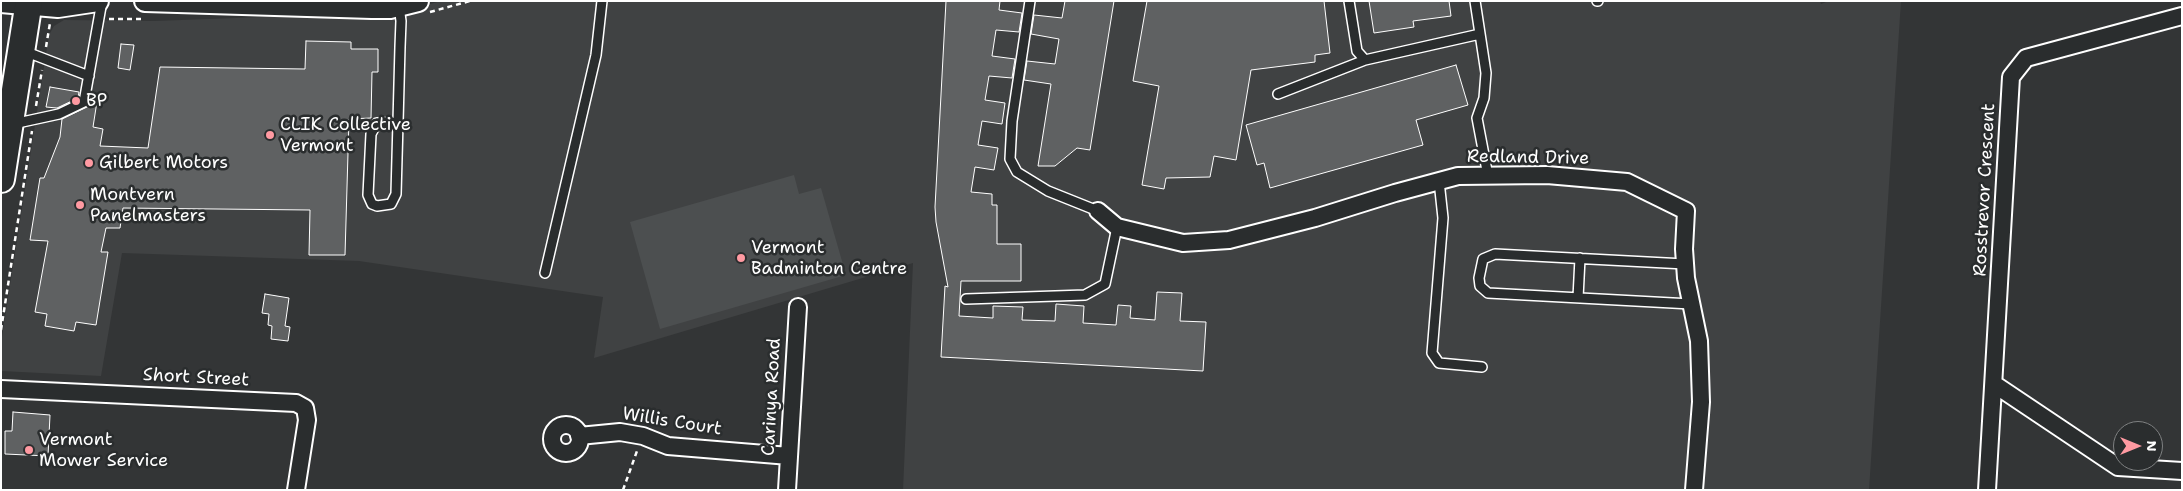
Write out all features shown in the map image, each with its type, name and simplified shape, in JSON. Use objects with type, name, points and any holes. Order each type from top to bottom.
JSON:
[{"type":"main road","points":[[1,179],[22,122],[33,54],[29,4]]},
{"type":"street","points":[[1,2],[67,7],[100,1]]},
{"type":"street","points":[[145,1],[372,8],[408,4]]},
{"type":"street","name":"Rosstrevor Crescent","points":[[1987,490],[2011,77],[2026,58],[2182,16]]},
{"type":"street","name":"Redland Drive","points":[[1098,211],[1117,226],[1182,243],[1229,240],[1315,218],[1395,192],[1458,176],[1547,175],[1627,182],[1686,211],[1685,264],[1699,341],[1701,402],[1694,490]]},
{"type":"street","name":"Carinya Road","points":[[787,490],[798,306]]},
{"type":"street","points":[[1994,384],[2118,467],[2182,471]]},
{"type":"street","name":"Short Street","points":[[1,389],[296,403],[305,408],[307,420],[296,490]]},
{"type":"street","name":"Willis Court","points":[[579,436],[620,432],[643,436],[668,446],[789,456]]},
{"type":"lane","points":[[22,122],[59,114],[84,102],[100,1]]},
{"type":"lane","points":[[545,273],[596,56],[602,1]]},
{"type":"lane","points":[[1030,1],[1012,121],[1010,159],[1017,172],[1048,191],[1098,211]]},
{"type":"lane","points":[[1350,1],[1357,51],[1365,60]]},
{"type":"lane","points":[[1475,1],[1486,73],[1484,98],[1477,118],[1488,176]]},
{"type":"lane","points":[[398,122],[377,123],[371,134],[368,195],[372,204],[377,206],[386,206],[394,201],[398,122],[408,4]]},
{"type":"lane","points":[[1278,94],[1365,60],[1480,34]]},
{"type":"lane","points":[[33,54],[89,76]]},
{"type":"lane","points":[[1439,181],[1443,218],[1432,353],[1440,363],[1482,367]]},
{"type":"lane","points":[[966,299],[1085,295],[1105,284],[1117,226]]},
{"type":"lane","points":[[1685,264],[1495,254],[1483,259],[1479,278],[1480,286],[1488,293],[1691,304]]},
{"type":"lane","points":[[1578,298],[1580,258]]},
{"type":"path","points":[[1,330],[22,122],[33,54],[49,24]]},
{"type":"path","points":[[623,490],[643,436]]},
{"type":"shaded area","points":[[441,1],[1820,1],[1821,4],[1829,1],[1901,1],[1869,490],[903,490],[913,263],[594,358],[603,297],[359,261],[122,253],[101,376],[1,371],[1,343],[49,35],[54,26],[64,20],[154,21],[401,12]]},
{"type":"shaded area","name":"Vermont Badminton Centre","points":[[794,175],[799,194],[821,188],[846,275],[660,329],[630,222]]},
{"type":"building","points":[[946,1],[1000,1],[999,10],[1022,13],[1019,32],[996,30],[992,56],[1015,59],[1012,78],[989,76],[985,100],[1005,103],[1002,124],[982,121],[978,145],[998,148],[994,170],[975,167],[971,192],[992,194],[992,205],[997,205],[997,244],[1021,244],[1021,281],[961,281],[959,316],[993,318],[993,306],[1023,307],[1022,320],[1055,321],[1056,304],[1084,306],[1083,323],[1116,325],[1118,305],[1131,306],[1130,318],[1155,320],[1157,292],[1182,293],[1180,321],[1206,322],[1203,371],[941,357],[945,286],[948,287],[935,207]]},
{"type":"building","points":[[1065,1],[1114,1],[1090,150],[1077,148],[1055,166],[1038,166],[1051,84],[1024,80],[1027,61],[1055,64],[1059,39],[1031,34],[1034,15],[1062,18]]},
{"type":"building","points":[[1147,1],[1324,1],[1330,53],[1315,55],[1315,62],[1251,70],[1236,160],[1214,156],[1210,177],[1166,178],[1164,189],[1142,185],[1159,86],[1133,81]]},
{"type":"building","points":[[1369,1],[1449,1],[1451,16],[1413,21],[1414,27],[1374,33]]},
{"type":"building","points":[[306,41],[351,42],[351,49],[378,49],[378,72],[372,72],[371,118],[349,119],[345,255],[309,255],[310,210],[123,208],[120,228],[106,228],[101,252],[108,252],[96,325],[76,322],[74,331],[45,326],[47,314],[35,312],[48,241],[30,240],[40,178],[44,178],[60,137],[62,119],[89,106],[92,94],[98,95],[93,127],[103,129],[100,146],[148,148],[160,67],[305,69]]},
{"type":"building","points":[[121,44],[134,45],[130,70],[118,68]]},
{"type":"building","points":[[1456,65],[1468,105],[1416,120],[1423,145],[1270,188],[1264,163],[1257,165],[1246,125]]},
{"type":"building","points":[[50,87],[79,92],[78,98],[57,108],[46,107]]},
{"type":"building","points":[[265,294],[289,298],[285,326],[290,327],[288,341],[271,339],[272,326],[268,325],[269,314],[262,313]]},
{"type":"building","points":[[13,412],[50,415],[48,456],[5,454],[5,431],[12,431]]},
{"type":"place","name":"BP","points":[[76,101]]},
{"type":"place","name":"CLIK Collective Vermont","points":[[270,135]]},
{"type":"place","name":"Gilbert Motors","points":[[89,163]]},
{"type":"place","name":"Montvern Panelmasters","points":[[80,205]]},
{"type":"place","name":"Vermont Badminton Centre","points":[[741,258]]},
{"type":"place","name":"Vermont Mower Service","points":[[29,450]]}]
